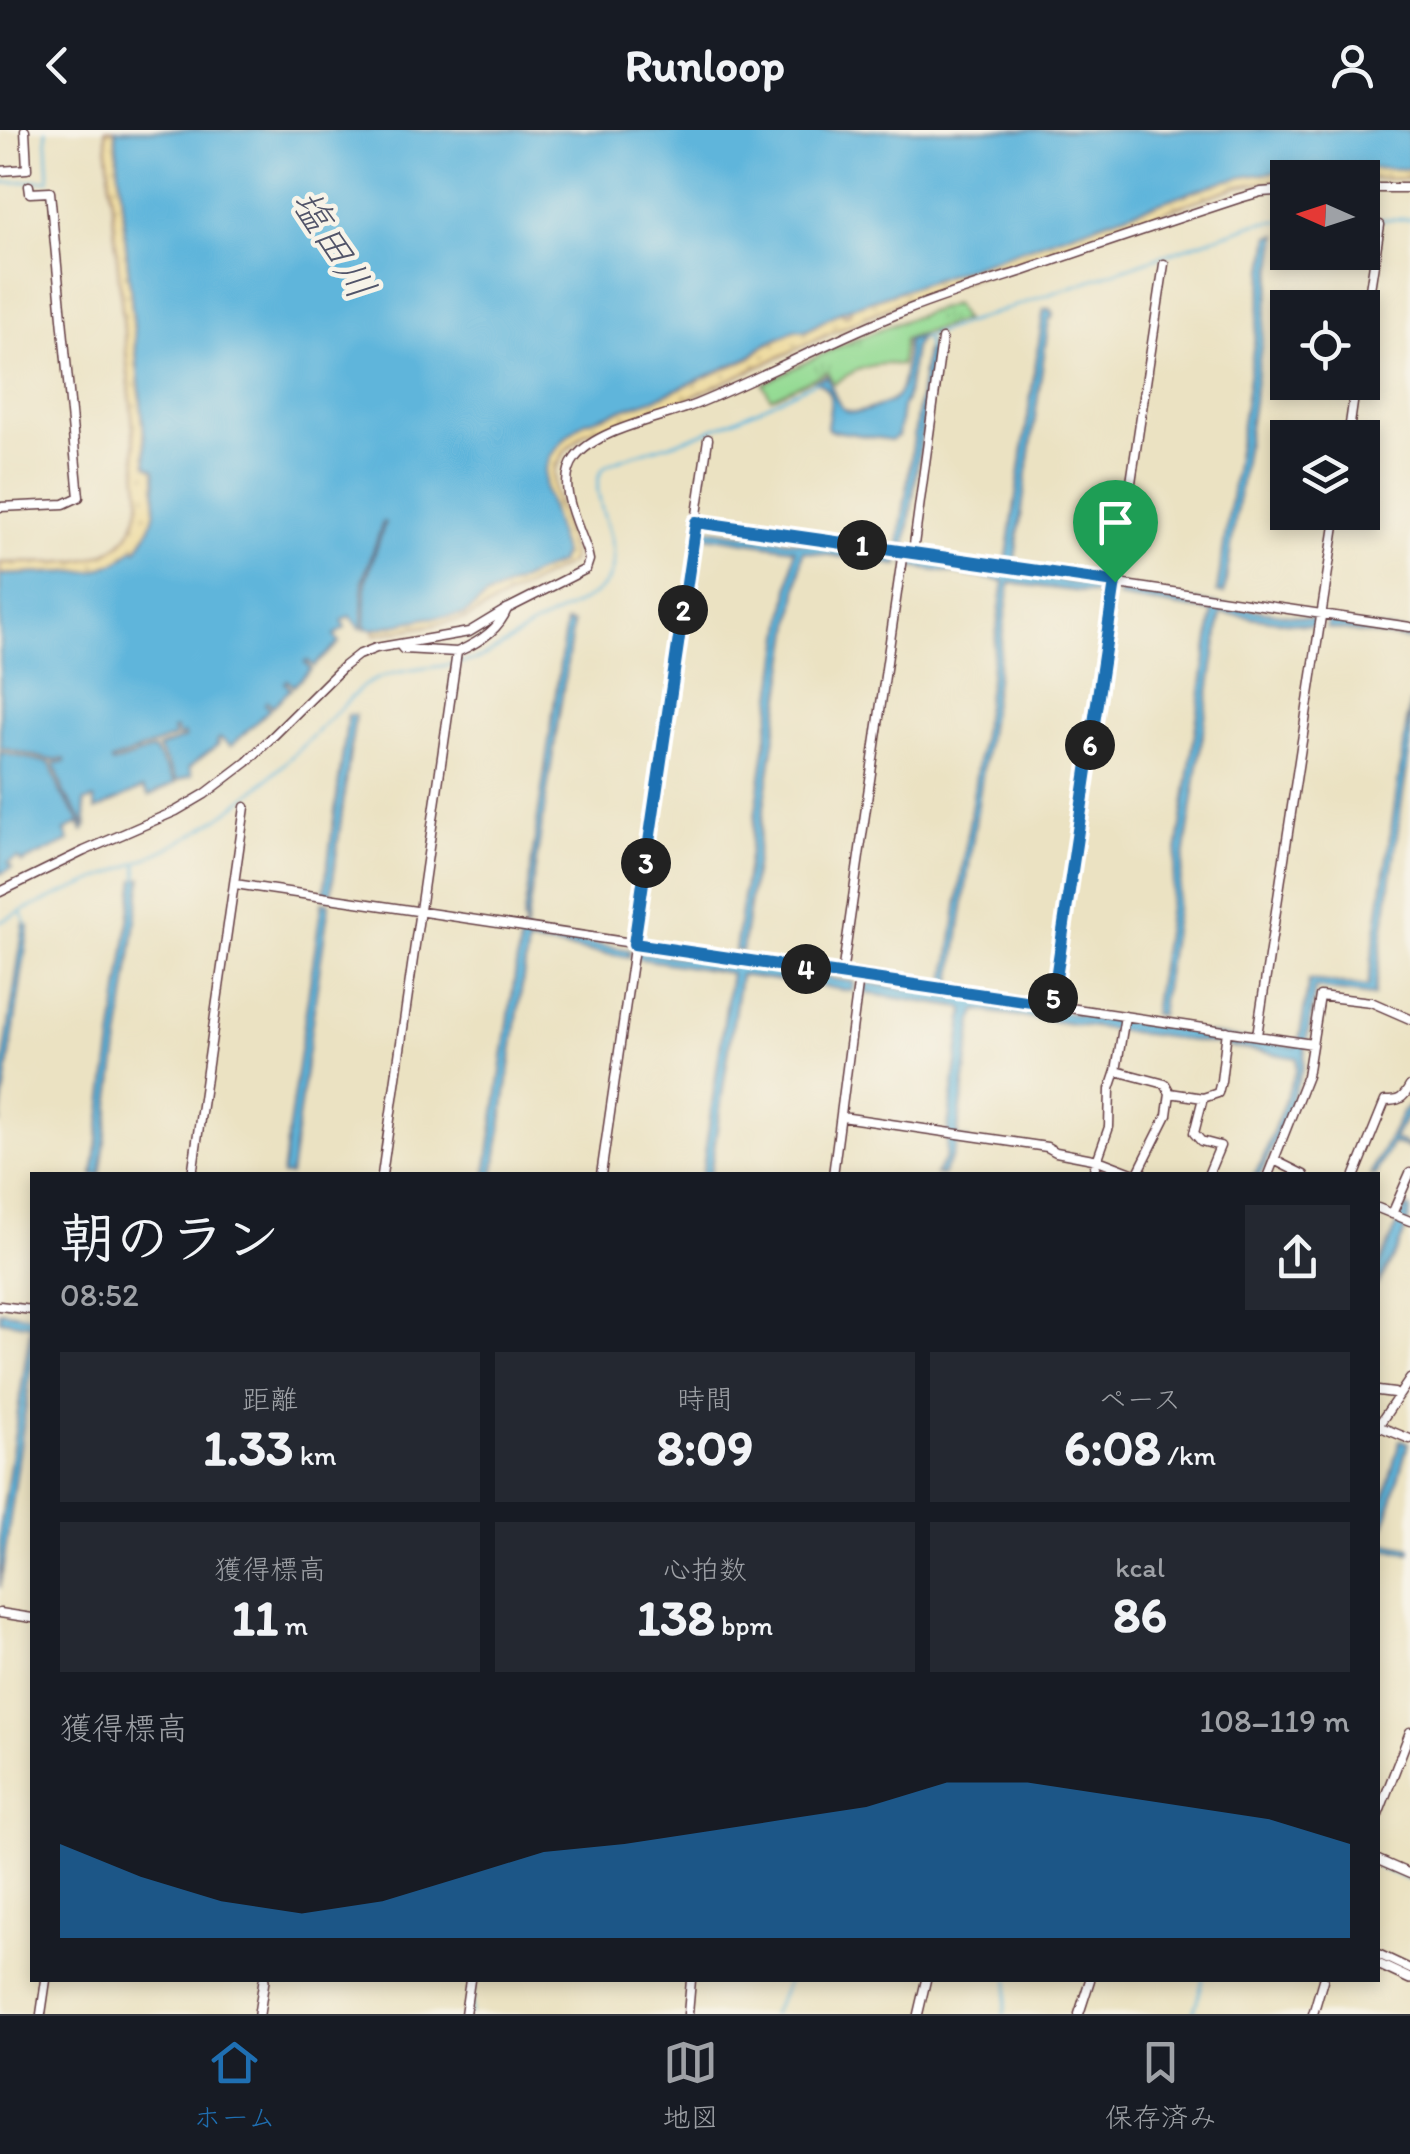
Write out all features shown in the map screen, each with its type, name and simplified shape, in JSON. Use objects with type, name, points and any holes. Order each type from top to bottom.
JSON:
[{"type":"street","points":[[0,171],[27,169],[25,130]]},
{"type":"street","points":[[0,507],[64,504],[79,497],[50,192],[30,193],[29,186]]},
{"type":"street","points":[[1380,188],[1410,188]]},
{"type":"street","points":[[0,892],[205,794],[247,762],[358,655],[376,648],[469,632],[586,568],[589,560],[567,489],[567,476],[573,460],[588,444],[725,393],[813,349],[909,309],[1270,191]]},
{"type":"street","points":[[1052,1005],[1164,264]]},
{"type":"street","points":[[842,974],[902,554],[942,339]]},
{"type":"street","points":[[601,1172],[708,439]]},
{"type":"street","points":[[696,522],[1410,626]]},
{"type":"street","points":[[1257,1035],[1334,530]]},
{"type":"street","points":[[400,645],[403,649],[457,654],[478,643],[504,618],[507,609]]},
{"type":"street","points":[[382,1172],[457,654]]},
{"type":"street","points":[[192,1172],[246,807]]},
{"type":"street","points":[[235,884],[525,927],[633,951],[738,959],[842,974],[859,984],[947,989],[1124,1019],[1309,1044]]},
{"type":"street","points":[[834,1172],[859,984]]},
{"type":"street","points":[[1269,1172],[1307,1076],[1309,1044],[1320,996],[1371,1002],[1410,1019]]},
{"type":"street","points":[[1093,1172],[1109,1127],[1110,1089],[1124,1019]]},
{"type":"street","points":[[1170,1093],[1203,1098],[1218,1093],[1226,1031]]},
{"type":"street","points":[[1116,1071],[1164,1084],[1170,1093],[1168,1115],[1139,1172]]},
{"type":"street","points":[[1356,1172],[1385,1101],[1407,1099],[1410,1086]]},
{"type":"street","points":[[1203,1098],[1194,1133],[1202,1141],[1220,1146],[1209,1172]]},
{"type":"street","points":[[842,1117],[1047,1146],[1056,1152],[1098,1160],[1129,1172]]},
{"type":"street","points":[[1274,1160],[1298,1172]]},
{"type":"street","points":[[1403,1218],[1410,1173]]},
{"type":"street","points":[[0,1306],[30,1310]]},
{"type":"street","points":[[1380,1423],[1410,1378]]},
{"type":"street","points":[[1380,1391],[1398,1396]]},
{"type":"street","points":[[1380,1427],[1408,1438]]},
{"type":"street","points":[[0,1613],[30,1618]]},
{"type":"street","points":[[1380,1809],[1410,1732]]},
{"type":"street","points":[[1380,1861],[1410,1874]]},
{"type":"street","points":[[1380,1955],[1407,1974]]},
{"type":"street","points":[[1380,1965],[1407,1974]]},
{"type":"street","points":[[42,2014],[46,1982]]},
{"type":"street","points":[[259,2014],[264,1982]]},
{"type":"street","points":[[465,2014],[470,1982]]},
{"type":"street","points":[[688,2014],[691,1982]]},
{"type":"street","points":[[918,2014],[926,1982]]},
{"type":"street","points":[[1079,2014],[1089,1982]]},
{"type":"street","points":[[1313,2014],[1322,1982]]},
{"type":"green space","points":[[954,304],[964,320],[904,339],[901,365],[865,367],[834,384],[827,372],[771,398],[763,384],[857,339]]},
{"type":"sand","points":[[105,130],[115,130],[147,465],[155,469],[155,512],[137,551],[134,548],[118,563],[94,571],[0,575],[0,563],[67,562],[107,552],[123,541],[134,524],[140,500]]},
{"type":"sand","points":[[1380,168],[1410,169],[1410,179],[1380,179]]},
{"type":"sand","points":[[1270,171],[1270,181],[1236,187],[895,304],[685,400],[585,433],[566,450],[554,471],[554,491],[572,557],[570,563],[466,619],[374,635],[375,629],[464,615],[487,596],[559,563],[545,470],[567,436],[584,422],[659,397],[750,358],[764,346],[796,330],[806,331],[841,311],[850,314],[850,308],[1223,181]]},
{"type":"water","name":"塩田川","points":[[115,130],[1410,130],[1410,169],[1380,169],[1380,160],[1270,160],[1270,173],[1223,181],[841,311],[659,397],[584,422],[567,436],[545,470],[545,488],[563,553],[559,563],[487,596],[464,615],[365,628],[366,580],[383,522],[363,580],[362,628],[350,616],[342,621],[345,628],[334,635],[339,643],[314,666],[305,662],[311,669],[294,686],[287,680],[285,683],[291,689],[273,706],[267,701],[270,709],[231,746],[220,738],[219,744],[189,767],[192,775],[177,781],[158,748],[185,738],[184,734],[179,737],[176,729],[175,737],[111,761],[112,764],[154,749],[175,783],[149,796],[143,788],[96,810],[94,799],[84,802],[87,827],[64,793],[54,763],[65,759],[51,760],[0,748],[0,575],[94,571],[118,562],[134,548],[137,550],[153,520],[156,503],[155,470],[147,465]]},
{"type":"water","points":[[1270,236],[1273,270],[1224,594],[1217,592]]},
{"type":"water","points":[[1044,309],[1053,312],[1014,565],[1006,564]]},
{"type":"water","points":[[921,337],[914,347],[898,436],[891,440],[829,430],[829,394],[815,381],[827,376],[838,403],[848,411],[855,413],[888,403],[902,385],[907,340]]},
{"type":"water","points":[[926,351],[933,352],[906,545],[899,544]]},
{"type":"water","points":[[700,528],[899,557],[898,565],[803,551],[742,951],[735,951],[795,549],[700,535]]},
{"type":"water","points":[[907,559],[1004,573],[1005,569],[1013,570],[1013,574],[1107,588],[1107,595],[1010,583],[952,983],[946,983],[1004,581],[906,566]]},
{"type":"water","points":[[1119,590],[1315,619],[1314,626],[1221,613],[1160,1015],[1153,1014],[1213,612],[1118,597]]},
{"type":"water","points":[[1328,621],[1410,633],[1410,640],[1327,628]]},
{"type":"water","points":[[566,623],[573,624],[525,934],[630,950],[629,957],[528,943],[494,1172],[486,1172]]},
{"type":"water","points":[[1410,702],[1410,745],[1374,996],[1315,988],[1302,1069],[1261,1172],[1256,1172],[1296,1071],[1297,1058],[978,1010],[973,1021],[958,1131],[958,1139],[968,1139],[967,1143],[957,1142],[944,1172],[937,1172],[946,1157],[964,1011],[864,993],[867,983],[1296,1047],[1309,980],[1368,987]]},
{"type":"water","points":[[348,715],[355,715],[331,894],[324,893]]},
{"type":"water","points":[[0,752],[50,763],[61,793],[85,829],[78,823],[65,831],[69,841],[22,863],[18,858],[8,863],[12,868],[0,874]]},
{"type":"water","points":[[142,878],[100,1172],[93,1172],[135,879]]},
{"type":"water","points":[[322,902],[329,903],[290,1172],[282,1172]]},
{"type":"water","points":[[24,924],[29,926],[0,1124],[0,1085]]},
{"type":"water","points":[[636,951],[854,982],[853,991],[740,975],[710,1172],[702,1172],[731,973],[635,958]]},
{"type":"water","points":[[1410,1106],[1393,1139],[1410,1149],[1392,1143],[1377,1172],[1372,1172],[1403,1111]]},
{"type":"water","points":[[1406,1207],[1410,1209],[1402,1238],[1380,1280],[1380,1263]]},
{"type":"water","points":[[0,1311],[30,1316],[30,1325],[0,1320]]},
{"type":"water","points":[[30,1332],[30,1378],[0,1588],[0,1532]]},
{"type":"water","points":[[1400,1440],[1408,1443],[1380,1542],[1380,1515]]},
{"type":"water","points":[[1380,1542],[1410,1548],[1410,1553],[1380,1548]]},
{"type":"waterway","points":[[0,183],[49,180],[46,130]]},
{"type":"waterway","points":[[1380,219],[1410,219]]},
{"type":"waterway","points":[[919,339],[1270,222]]},
{"type":"waterway","points":[[926,338],[929,354]]},
{"type":"waterway","points":[[0,922],[158,853],[208,825],[269,777],[362,687],[404,671],[480,658],[594,594],[608,580],[613,563],[598,494],[598,479],[605,467],[708,431],[817,381]]},
{"type":"waterway","points":[[137,865],[138,881]]},
{"type":"waterway","points":[[21,911],[27,925]]},
{"type":"waterway","points":[[1380,1868],[1410,1880]]},
{"type":"waterway","points":[[470,2014],[475,1982]]},
{"type":"waterway","points":[[772,2014],[788,1982]]},
{"type":"waterway","points":[[1004,2014],[1009,1982]]},
{"type":"waterway","points":[[1193,2014],[1202,1982]]},
{"type":"route","points":[[696,522],[1115,582],[1052,1005],[634,944],[696,522]]}]
